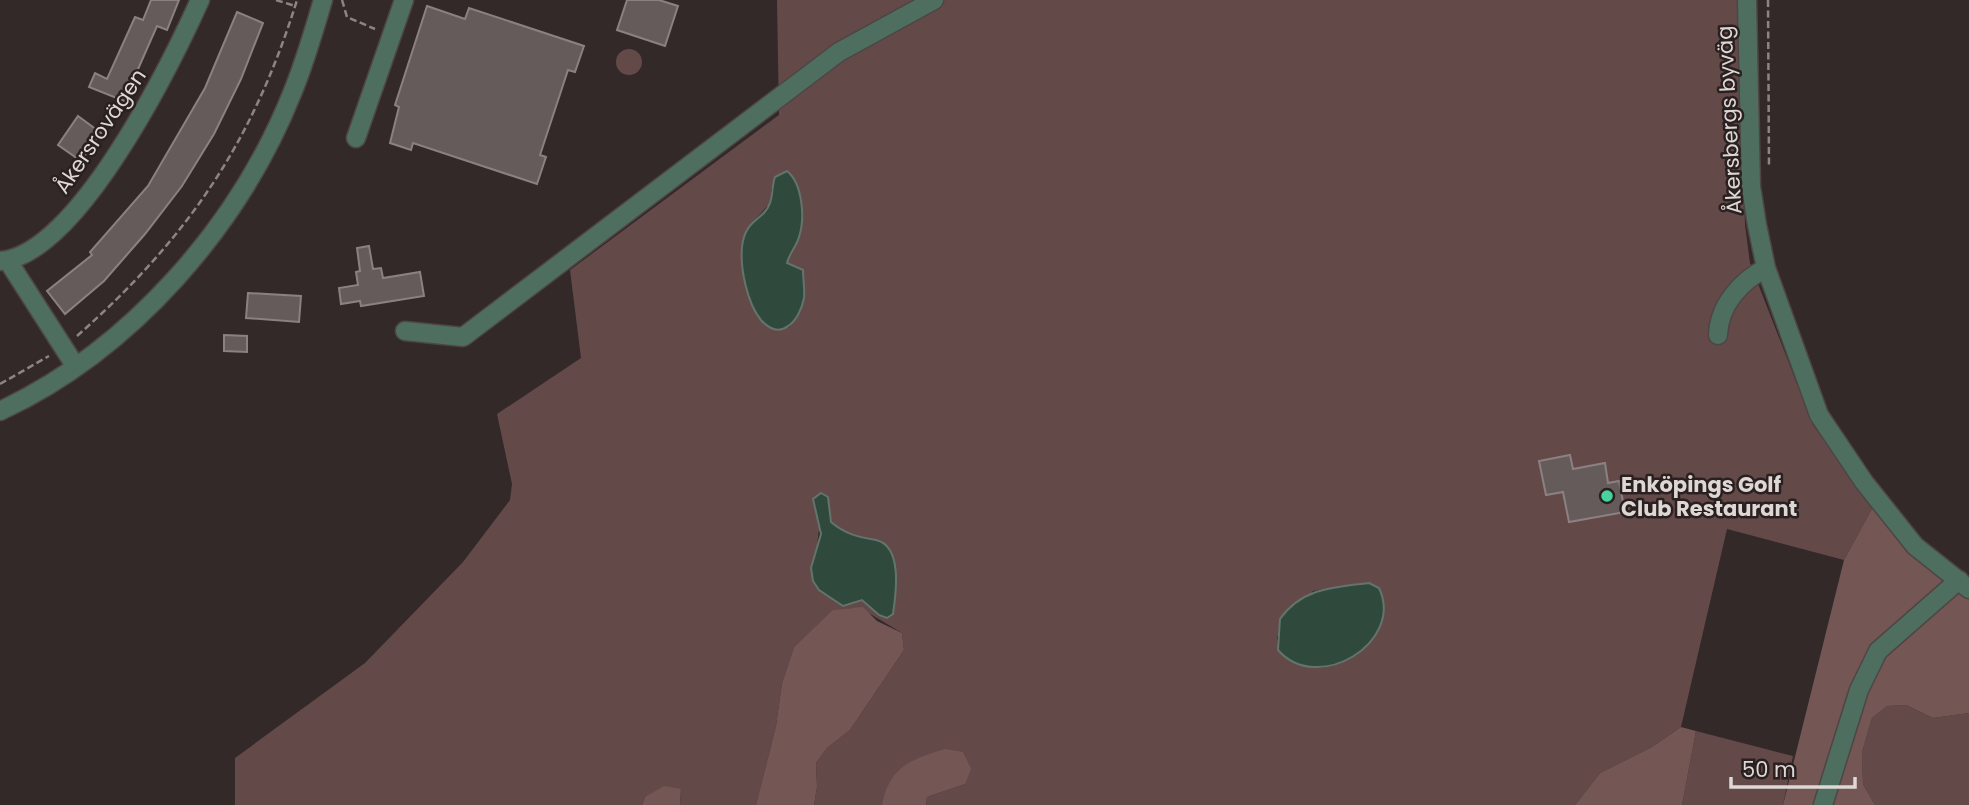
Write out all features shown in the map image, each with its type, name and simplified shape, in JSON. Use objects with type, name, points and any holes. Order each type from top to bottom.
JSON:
[{"type":"street","name":"Åkersrovägen","points":[[76,367],[4,261],[24,255],[43,242],[87,194],[149,103],[172,62],[200,0]]},
{"type":"street","points":[[0,411],[76,367],[151,304],[183,268],[257,165],[293,92],[323,0]]},
{"type":"street","points":[[356,138],[404,0]]},
{"type":"street","points":[[405,331],[463,337],[839,52],[934,0]]},
{"type":"street","name":"Åkersbergs byväg","points":[[1747,0],[1752,187],[1766,268],[1825,427],[1915,546],[1964,585]]},
{"type":"street","points":[[1718,335],[1725,305],[1749,276],[1766,268]]},
{"type":"street","points":[[1823,805],[1859,690],[1878,651],[1964,585]]},
{"type":"path","points":[[276,0],[295,6]]},
{"type":"path","points":[[0,384],[63,347],[129,290],[174,238],[210,190],[245,131],[282,49],[297,0]]},
{"type":"path","points":[[342,0],[346,17],[392,34]]},
{"type":"path","points":[[1752,187],[1764,180],[1771,159],[1768,0]]},
{"type":"shaded area","points":[[777,0],[1738,0],[1745,225],[1750,263],[1813,425],[1874,505],[1844,560],[1727,529],[1681,727],[1652,747],[1600,773],[1575,805],[926,805],[927,797],[965,784],[882,805],[814,805],[817,787],[816,763],[827,748],[850,730],[904,650],[902,633],[867,612],[853,608],[833,611],[794,647],[782,683],[776,726],[756,805],[680,805],[681,789],[645,797],[642,805],[235,805],[235,758],[365,663],[463,562],[510,500],[512,484],[497,414],[581,358],[570,270],[779,115]],"holes":[[[771,188],[795,247],[787,263],[803,270],[804,299],[789,328],[746,230],[771,202]],[[828,497],[831,522],[853,535],[878,540],[896,591],[893,614],[862,600],[843,606],[819,590],[817,566],[821,520]],[[1343,586],[1331,666],[1296,664],[1283,654],[1279,646],[1277,637],[1313,591]]]},
{"type":"shaded area","points":[[629,49],[638,53],[642,62],[638,71],[629,75],[620,71],[616,62],[620,53]]},
{"type":"shaded area","points":[[787,171],[799,193],[802,221],[799,237],[787,263],[803,270],[804,298],[794,321],[789,326],[776,329],[768,327],[761,320],[748,295],[743,275],[742,247],[747,230],[770,203],[775,177]]},
{"type":"shaded area","points":[[821,493],[828,497],[831,522],[847,532],[885,544],[890,551],[896,583],[893,614],[887,618],[879,615],[862,600],[843,606],[819,590],[813,581],[811,568],[821,534],[813,499]]},
{"type":"shaded area","points":[[1874,505],[1969,597],[1969,713],[1933,718],[1906,705],[1887,706],[1872,718],[1862,752],[1863,784],[1875,805],[1783,805],[1844,560]]},
{"type":"shaded area","points":[[1369,583],[1379,588],[1384,608],[1380,627],[1369,644],[1353,656],[1334,665],[1314,667],[1295,663],[1278,650],[1280,619],[1298,601],[1320,591]]},
{"type":"shaded area","points":[[863,607],[877,621],[902,633],[904,650],[850,730],[827,748],[816,763],[817,787],[814,805],[756,805],[776,726],[782,683],[794,647],[833,610]]},
{"type":"shaded area","points":[[1906,705],[1933,718],[1969,713],[1969,805],[1875,805],[1863,784],[1862,752],[1872,718],[1887,706]]},
{"type":"shaded area","points":[[1681,727],[1696,731],[1682,805],[1575,805],[1600,773],[1652,747]]},
{"type":"shaded area","points":[[1696,731],[1793,756],[1783,805],[1682,805]]},
{"type":"shaded area","points":[[945,749],[963,752],[971,769],[965,784],[927,797],[926,805],[882,805],[896,773],[921,757]]},
{"type":"shaded area","points":[[664,786],[681,789],[680,805],[642,805],[645,797]]},
{"type":"building","points":[[151,0],[179,0],[167,30],[157,26],[124,101],[89,87],[95,73],[107,79],[135,17],[143,20]]},
{"type":"building","points":[[627,0],[659,0],[678,6],[665,46],[617,30]]},
{"type":"building","points":[[427,6],[465,19],[469,8],[584,46],[575,72],[568,70],[540,155],[546,157],[537,184],[413,143],[411,150],[390,143],[399,107],[395,105]]},
{"type":"building","points":[[237,12],[263,23],[241,79],[214,134],[182,186],[145,234],[104,281],[65,314],[47,291],[92,255],[90,252],[148,186],[205,88]]},
{"type":"building","points":[[78,116],[101,133],[81,161],[58,145]]},
{"type":"building","points":[[369,246],[373,269],[381,268],[383,278],[420,272],[424,296],[361,306],[360,301],[341,304],[339,288],[358,285],[356,272],[360,271],[357,248]]},
{"type":"building","points":[[248,293],[301,296],[299,322],[246,318]]},
{"type":"building","points":[[224,335],[247,336],[247,352],[224,351]]},
{"type":"building","points":[[1570,455],[1573,469],[1605,463],[1608,483],[1619,481],[1625,512],[1569,522],[1563,492],[1546,495],[1539,461]]},
{"type":"place","name":"Enköpings Golf Club Restaurant","points":[[1607,496]]}]
